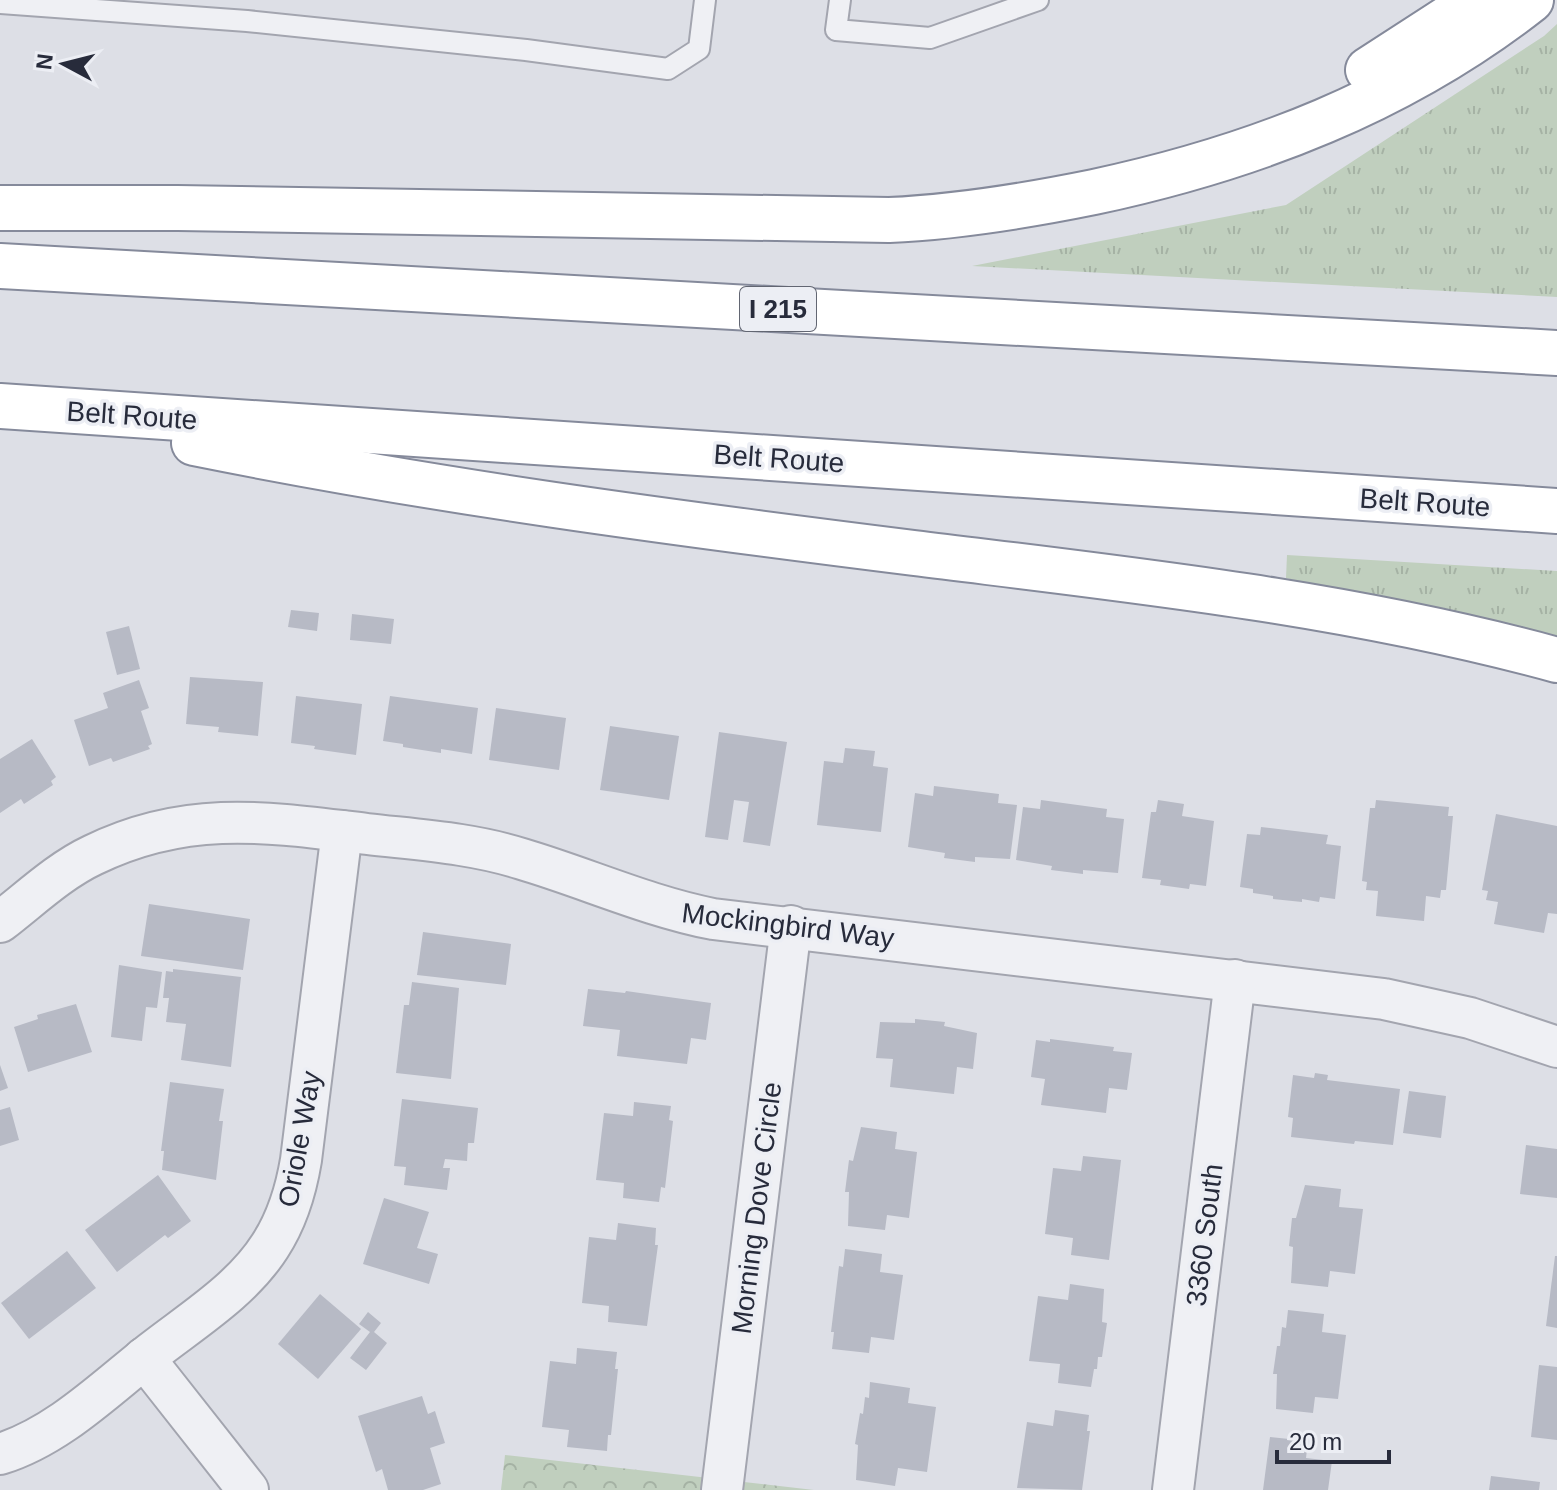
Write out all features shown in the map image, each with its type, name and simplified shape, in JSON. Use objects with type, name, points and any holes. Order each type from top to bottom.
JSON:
[{"type":"highway","points":[[1084,194],[1159,168],[1262,126],[1329,93],[1394,56],[1476,0]]},
{"type":"highway","points":[[0,208],[194,208],[889,220],[990,212],[1163,177],[1239,155],[1314,127],[1380,97],[1443,61],[1531,0]]},
{"type":"highway","name":"I 215","points":[[0,266],[1557,353]]},
{"type":"highway","points":[[10,406],[231,450],[560,506],[1302,603],[1414,624],[1557,660]]},
{"type":"highway","name":"Belt Route","points":[[10,406],[1557,511]]},
{"type":"street","name":"Mockingbird Way","points":[[0,922],[91,855],[130,839],[174,827],[267,821],[468,846],[519,858],[675,911],[713,919],[1235,980],[1428,1007],[1557,1047]]},
{"type":"street","name":"Oriole Way","points":[[0,1454],[21,1447],[61,1424],[235,1287],[271,1245],[296,1191],[342,831]]},
{"type":"street","name":"Morning Dove Circle","points":[[722,1490],[791,926]]},
{"type":"street","name":"3360 South","points":[[1173,1490],[1235,980]]},
{"type":"street","points":[[144,1358],[248,1490]]},
{"type":"lane","points":[[0,3],[247,21],[526,50],[668,69],[699,49],[705,0]]},
{"type":"lane","points":[[840,0],[836,30],[930,38],[1038,0]]},
{"type":"green space","points":[[1557,24],[1557,297],[972,266],[1286,205],[1544,36]]},
{"type":"green space","points":[[1287,555],[1557,571],[1557,646],[1286,578]]},
{"type":"green space","points":[[505,1455],[814,1490],[501,1490]]},
{"type":"building","points":[[291,610],[319,613],[317,631],[288,627]]},
{"type":"building","points":[[352,614],[394,619],[391,644],[350,640]]},
{"type":"building","points":[[129,626],[140,669],[117,675],[106,632]]},
{"type":"building","points":[[190,677],[263,682],[258,736],[218,732],[219,727],[186,724]]},
{"type":"building","points":[[139,680],[149,708],[141,711],[152,744],[148,746],[150,749],[113,762],[111,758],[89,766],[74,720],[108,708],[103,693]]},
{"type":"building","points":[[296,696],[362,704],[356,755],[291,743]]},
{"type":"building","points":[[390,696],[478,708],[472,754],[441,749],[441,753],[383,741]]},
{"type":"building","points":[[496,708],[566,718],[559,770],[489,760]]},
{"type":"building","points":[[610,726],[679,736],[669,800],[600,790]]},
{"type":"building","points":[[719,732],[787,742],[770,846],[743,842],[749,802],[734,800],[728,840],[705,837]]},
{"type":"building","points":[[32,739],[56,777],[51,781],[53,785],[24,804],[21,799],[0,813],[0,759]]},
{"type":"building","points":[[845,748],[875,751],[873,766],[888,768],[881,832],[817,825],[824,761],[843,763]]},
{"type":"building","points":[[934,786],[999,794],[998,803],[1017,805],[1010,859],[975,857],[975,862],[944,858],[945,853],[908,847],[915,793],[933,796]]},
{"type":"building","points":[[1041,800],[1107,809],[1106,817],[1124,819],[1118,873],[1083,870],[1083,874],[1051,870],[1052,866],[1016,860],[1023,807],[1040,809]]},
{"type":"building","points":[[1158,800],[1184,804],[1182,816],[1214,821],[1206,886],[1190,884],[1189,889],[1160,885],[1161,880],[1142,878],[1151,812],[1156,812]]},
{"type":"building","points":[[1376,800],[1449,807],[1448,816],[1453,816],[1446,890],[1441,890],[1440,898],[1426,896],[1424,921],[1376,916],[1378,891],[1366,890],[1367,882],[1362,881],[1370,808],[1375,808]]},
{"type":"building","points":[[1496,814],[1557,826],[1557,914],[1548,913],[1544,933],[1494,924],[1498,902],[1486,900],[1488,891],[1482,890]]},
{"type":"building","points":[[1261,827],[1328,835],[1326,844],[1341,846],[1335,899],[1320,897],[1319,902],[1302,899],[1302,902],[1273,899],[1273,896],[1240,887],[1247,834],[1260,835]]},
{"type":"building","points":[[149,904],[250,919],[243,970],[141,956]]},
{"type":"building","points":[[423,932],[511,944],[506,985],[417,975]]},
{"type":"building","points":[[119,965],[162,972],[157,1008],[146,1007],[142,1041],[111,1037]]},
{"type":"building","points":[[173,969],[241,977],[231,1067],[181,1060],[186,1024],[166,1022],[169,998],[163,998],[166,971],[173,972]]},
{"type":"building","points":[[412,982],[459,988],[451,1079],[396,1073],[404,1005],[409,1005]]},
{"type":"building","points":[[588,989],[711,1003],[706,1040],[691,1038],[687,1064],[617,1056],[620,1030],[583,1026]]},
{"type":"building","points":[[76,1004],[92,1052],[28,1072],[14,1027],[38,1019],[37,1015]]},
{"type":"building","points":[[915,1019],[945,1022],[944,1026],[977,1033],[973,1069],[957,1067],[954,1094],[890,1087],[893,1059],[876,1058],[880,1022],[915,1023]]},
{"type":"building","points":[[1050,1039],[1114,1047],[1113,1051],[1132,1053],[1127,1090],[1109,1088],[1106,1113],[1041,1105],[1045,1079],[1031,1077],[1036,1040],[1050,1042]]},
{"type":"building","points":[[0,1065],[8,1088],[0,1091]]},
{"type":"building","points":[[1315,1073],[1328,1075],[1327,1080],[1400,1089],[1393,1145],[1291,1137],[1293,1118],[1288,1117],[1293,1075],[1314,1078]]},
{"type":"building","points":[[170,1082],[224,1089],[216,1180],[162,1170],[164,1151],[161,1151]]},
{"type":"building","points":[[1409,1091],[1446,1096],[1441,1138],[1403,1133]]},
{"type":"building","points":[[402,1099],[478,1108],[474,1143],[468,1143],[467,1161],[445,1159],[443,1168],[450,1168],[447,1190],[404,1185],[406,1167],[394,1166]]},
{"type":"building","points":[[634,1102],[671,1106],[669,1120],[673,1121],[665,1188],[661,1187],[659,1202],[623,1198],[624,1183],[596,1180],[604,1113],[633,1116]]},
{"type":"building","points":[[10,1107],[19,1140],[0,1146],[0,1110]]},
{"type":"building","points":[[861,1127],[897,1132],[895,1149],[917,1152],[909,1218],[887,1215],[885,1230],[848,1226],[849,1192],[845,1192],[849,1160],[853,1161]]},
{"type":"building","points":[[1526,1145],[1557,1149],[1557,1198],[1520,1194]]},
{"type":"building","points":[[1083,1156],[1121,1160],[1109,1260],[1071,1255],[1073,1238],[1045,1234],[1053,1168],[1081,1171]]},
{"type":"building","points":[[158,1175],[191,1221],[168,1238],[165,1235],[117,1272],[85,1230]]},
{"type":"building","points":[[1305,1185],[1341,1189],[1339,1207],[1363,1209],[1355,1274],[1330,1271],[1328,1287],[1291,1283],[1293,1247],[1289,1246],[1292,1218],[1296,1218]]},
{"type":"building","points":[[384,1198],[429,1212],[417,1248],[438,1254],[429,1284],[363,1264]]},
{"type":"building","points":[[618,1223],[656,1228],[655,1245],[658,1245],[647,1326],[608,1322],[609,1306],[582,1303],[589,1237],[616,1240]]},
{"type":"building","points":[[845,1249],[882,1254],[880,1272],[903,1275],[894,1340],[871,1337],[869,1353],[832,1349],[834,1332],[831,1332],[839,1266],[843,1267]]},
{"type":"building","points":[[67,1251],[96,1288],[29,1339],[1,1303]]},
{"type":"building","points":[[1557,1256],[1557,1328],[1546,1326]]},
{"type":"building","points":[[1070,1284],[1104,1289],[1102,1322],[1107,1323],[1102,1357],[1098,1357],[1091,1387],[1058,1383],[1060,1364],[1029,1361],[1038,1296],[1068,1300]]},
{"type":"building","points":[[320,1294],[361,1329],[318,1379],[278,1344]]},
{"type":"building","points":[[1288,1310],[1324,1314],[1322,1332],[1346,1335],[1338,1399],[1315,1397],[1313,1413],[1276,1409],[1277,1374],[1273,1374],[1277,1346],[1280,1346],[1282,1327],[1286,1328]]},
{"type":"building","points":[[368,1312],[381,1323],[374,1332],[387,1343],[366,1370],[350,1358],[370,1332],[359,1324]]},
{"type":"building","points":[[577,1348],[617,1352],[615,1369],[618,1369],[607,1451],[567,1447],[569,1430],[542,1427],[550,1361],[576,1364]]},
{"type":"building","points":[[1539,1365],[1557,1367],[1557,1440],[1531,1437]]},
{"type":"building","points":[[870,1382],[910,1388],[908,1403],[936,1407],[927,1472],[898,1468],[895,1486],[856,1480],[858,1445],[855,1444],[860,1413],[863,1414],[865,1397],[869,1398]]},
{"type":"building","points":[[422,1396],[428,1414],[435,1411],[445,1443],[430,1448],[441,1484],[423,1490],[388,1490],[382,1469],[376,1472],[358,1416]]},
{"type":"building","points":[[1055,1410],[1089,1415],[1087,1431],[1090,1431],[1082,1490],[1017,1488],[1027,1422],[1053,1426]]},
{"type":"building","points":[[1270,1437],[1308,1441],[1306,1458],[1332,1461],[1328,1490],[1263,1490]]},
{"type":"building","points":[[1491,1476],[1540,1482],[1539,1490],[1489,1490]]}]
